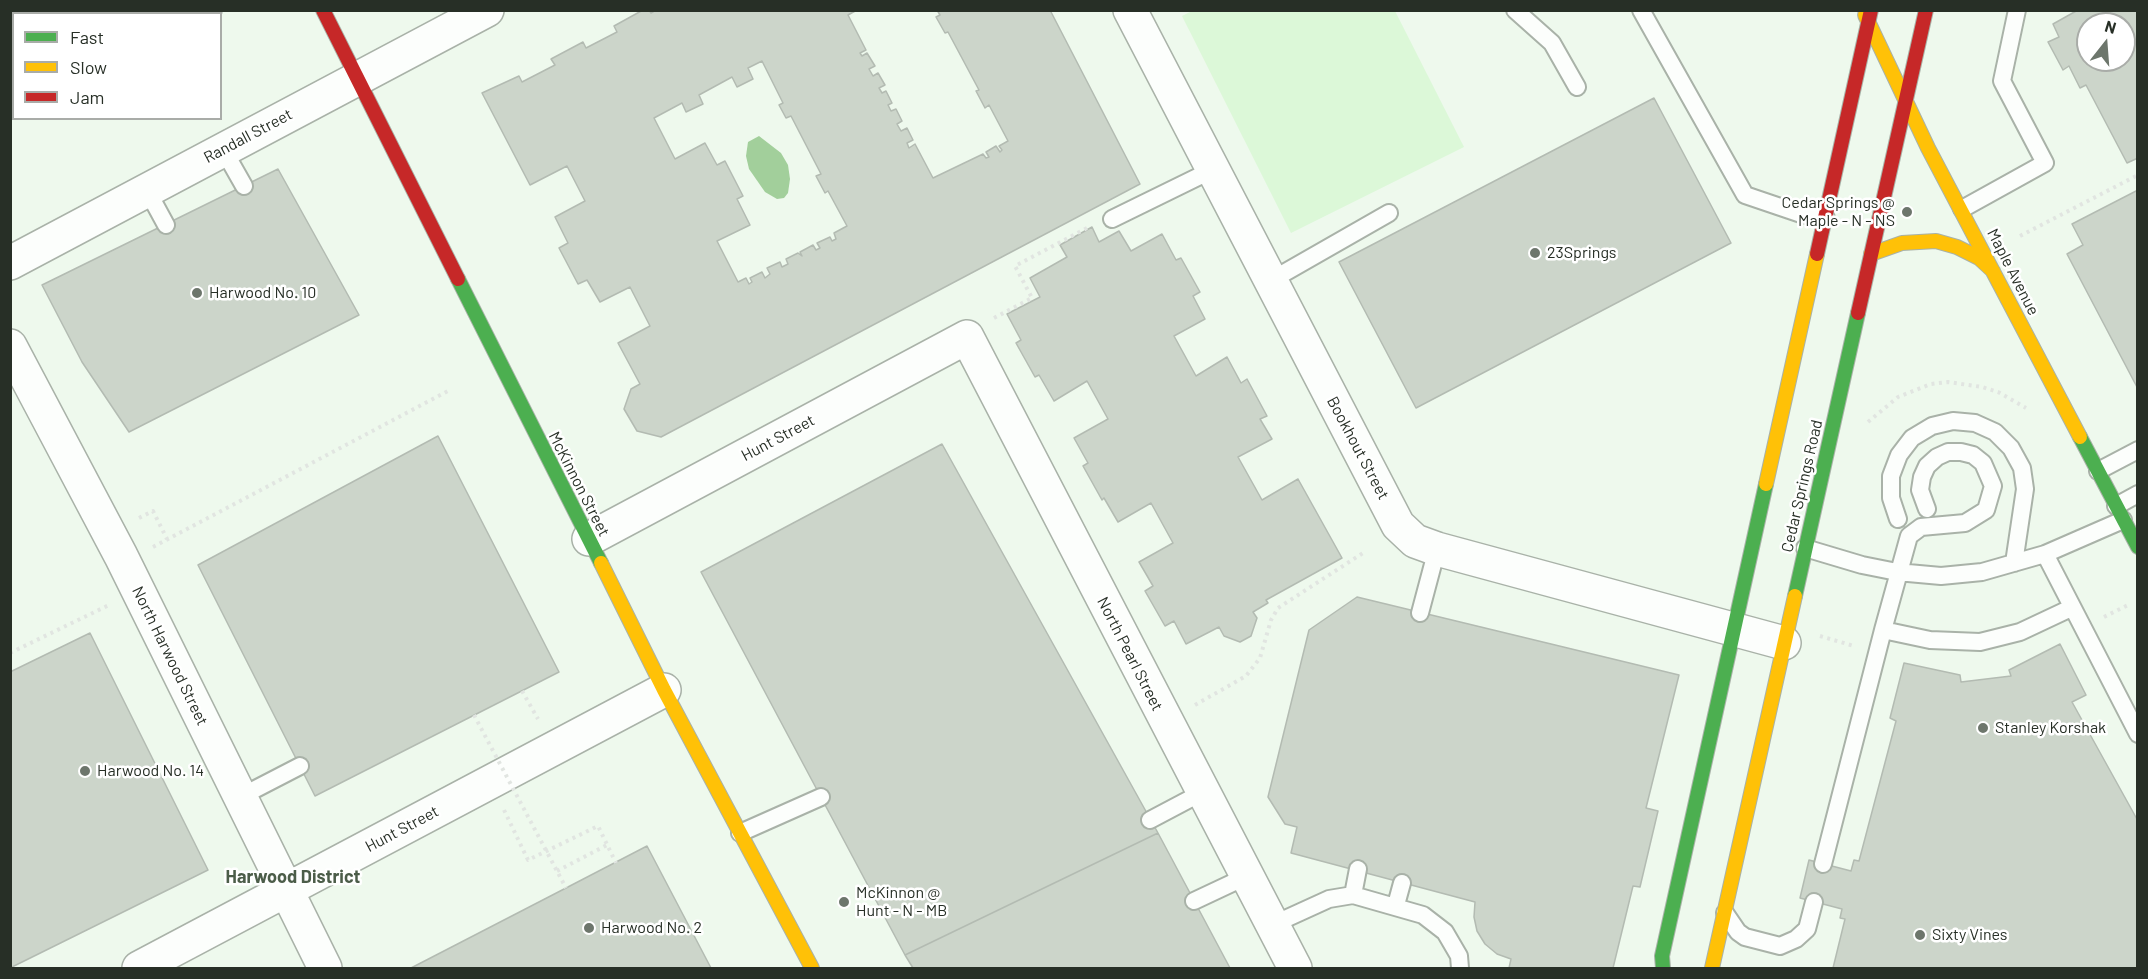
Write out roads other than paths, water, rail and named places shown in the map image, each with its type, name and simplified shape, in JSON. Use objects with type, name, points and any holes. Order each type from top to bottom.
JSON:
[{"type":"main road","name":"McKinnon Street","points":[[323,10],[664,690],[812,969]]},
{"type":"main road","name":"Cedar Springs Road","points":[[1712,969],[1784,643],[1800,547],[1926,10]]},
{"type":"main road","points":[[1663,969],[1662,956],[1734,631],[1760,537],[1867,14]]},
{"type":"main road","name":"Maple Avenue","points":[[1867,14],[1928,148],[2138,547]]},
{"type":"main road","points":[[1870,254],[1902,243],[1936,241],[1957,247],[1979,258],[1995,273]]},
{"type":"street","name":"Randall Street","points":[[10,263],[487,10]]},
{"type":"street","name":"Bookhout Street","points":[[1130,10],[1398,525],[1415,541],[1437,549],[1784,643]]},
{"type":"street","name":"Hunt Street","points":[[589,539],[979,329]]},
{"type":"street","name":"North Pearl Street","points":[[979,329],[1203,792],[1245,877],[1295,969]]},
{"type":"street","name":"North Harwood Street","points":[[10,346],[121,556],[288,889],[325,969]]},
{"type":"street","name":"Hunt Street","points":[[139,969],[664,690]]},
{"type":"lane","points":[[1515,10],[1552,43],[1577,87]]},
{"type":"lane","points":[[1641,10],[1745,195],[1801,214],[1826,218]]},
{"type":"lane","points":[[1962,209],[2045,163],[2002,81],[2018,10]]},
{"type":"lane","points":[[223,149],[244,186]]},
{"type":"lane","points":[[1112,219],[1212,170]]},
{"type":"lane","points":[[147,190],[166,225]]},
{"type":"lane","points":[[1270,281],[1389,213]]},
{"type":"lane","points":[[1898,519],[1891,498],[1891,476],[1899,455],[1912,438],[1932,426],[1953,421],[1975,423],[1995,432],[2011,448],[2022,468],[2025,489],[2014,564]]},
{"type":"lane","points":[[2098,471],[2138,450]]},
{"type":"lane","points":[[1823,864],[1897,572],[1910,536],[1921,527],[1965,523],[1977,518],[1986,510],[1993,486],[1983,463],[1973,455],[1960,452],[1937,457],[1922,477],[1920,489],[1927,509]]},
{"type":"lane","points":[[1800,547],[1862,565],[1897,572],[1941,576],[1982,572],[2045,554],[2120,513],[2138,495]]},
{"type":"lane","points":[[1420,613],[1437,549]]},
{"type":"lane","points":[[2045,554],[2138,734]]},
{"type":"lane","points":[[1882,630],[1930,640],[1980,642],[2019,632],[2071,608]]},
{"type":"lane","points":[[240,797],[300,766]]},
{"type":"lane","points":[[1150,820],[1203,792]]},
{"type":"lane","points":[[740,833],[821,796]]},
{"type":"lane","points":[[1353,895],[1358,869]]},
{"type":"lane","points":[[1194,901],[1245,877]]},
{"type":"lane","points":[[1396,905],[1402,883]]},
{"type":"lane","points":[[1272,926],[1329,899],[1353,895],[1396,905],[1423,915],[1445,932],[1459,956],[1460,969]]},
{"type":"lane","points":[[1725,913],[1738,932],[1745,937],[1780,946],[1796,939],[1807,929],[1814,902]]},
{"type":"place","name":"Cedar Springs @ Maple - N - NS","points":[[1907,212]]},
{"type":"place","name":"23Springs","points":[[1535,253]]},
{"type":"place","name":"Harwood No. 10","points":[[197,293]]},
{"type":"place","name":"Stanley Korshak","points":[[1983,728]]},
{"type":"place","name":"Harwood No. 14","points":[[85,771]]},
{"type":"place","name":"McKinnon @ Hunt - N - MB","points":[[844,902]]},
{"type":"place","name":"Harwood No. 2","points":[[589,928]]},
{"type":"place","name":"Sixty Vines","points":[[1920,935]]},
{"type":"district","name":"Harwood District","points":[[293,877]]}]
